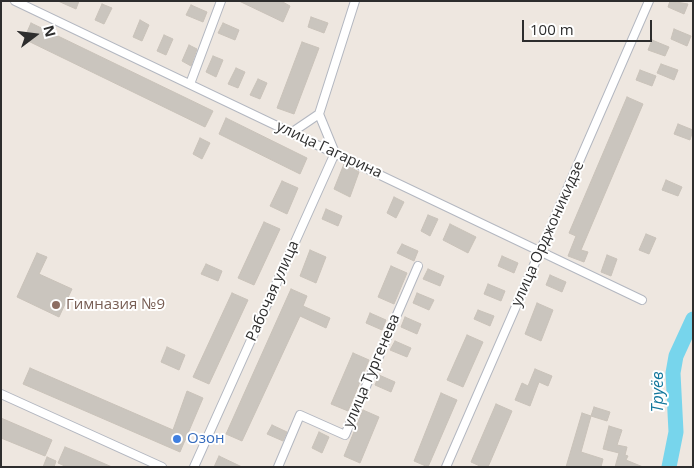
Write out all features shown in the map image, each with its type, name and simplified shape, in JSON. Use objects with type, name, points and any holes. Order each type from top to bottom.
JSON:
[{"type":"street","name":"улица Гагарина","points":[[15,1],[642,300]]},
{"type":"street","points":[[190,84],[221,1]]},
{"type":"street","points":[[291,133],[319,114],[355,1]]},
{"type":"street","name":"улица Орджоникидзе","points":[[446,467],[649,1]]},
{"type":"street","points":[[319,114],[335,153]]},
{"type":"street","name":"Рабочая улица","points":[[194,467],[335,153]]},
{"type":"street","name":"улица Тургенева","points":[[278,467],[300,416],[345,435],[418,266]]},
{"type":"street","points":[[1,394],[162,467]]},
{"type":"building","points":[[58,1],[79,1],[76,9]]},
{"type":"building","points":[[239,1],[281,1],[290,6],[283,22]]},
{"type":"building","points":[[670,1],[688,4],[684,14],[668,7]]},
{"type":"building","points":[[102,4],[112,8],[104,24],[95,20]]},
{"type":"building","points":[[191,5],[207,12],[203,22],[186,15]]},
{"type":"building","points":[[311,17],[328,23],[324,33],[308,27]]},
{"type":"building","points":[[140,20],[149,25],[142,41],[133,37]]},
{"type":"building","points":[[31,23],[213,111],[205,127],[24,39]]},
{"type":"building","points":[[223,23],[239,30],[235,40],[218,33]]},
{"type":"building","points":[[674,29],[691,36],[687,46],[671,39]]},
{"type":"building","points":[[164,35],[173,39],[166,55],[157,51]]},
{"type":"building","points":[[652,40],[669,47],[665,56],[648,50]]},
{"type":"building","points":[[302,42],[319,48],[294,114],[277,108]]},
{"type":"building","points":[[189,45],[197,49],[191,66],[182,61]]},
{"type":"building","points":[[213,56],[223,60],[216,77],[206,72]]},
{"type":"building","points":[[661,64],[678,70],[674,80],[657,73]]},
{"type":"building","points":[[236,68],[245,72],[238,88],[228,84]]},
{"type":"building","points":[[640,70],[656,76],[652,86],[636,80]]},
{"type":"building","points":[[258,79],[267,83],[260,99],[250,95]]},
{"type":"building","points":[[627,97],[643,104],[581,250],[588,252],[584,262],[568,256],[576,236],[569,233]]},
{"type":"building","points":[[226,118],[307,158],[300,174],[219,134]]},
{"type":"building","points":[[678,124],[693,130],[690,140],[674,134]]},
{"type":"building","points":[[200,138],[210,143],[202,159],[193,154]]},
{"type":"building","points":[[344,164],[359,172],[350,197],[334,189]]},
{"type":"building","points":[[666,180],[682,187],[678,196],[662,190]]},
{"type":"building","points":[[282,181],[298,188],[287,214],[270,206]]},
{"type":"building","points":[[394,197],[404,202],[396,218],[387,213]]},
{"type":"building","points":[[326,209],[342,216],[338,226],[322,219]]},
{"type":"building","points":[[428,215],[438,219],[430,236],[421,231]]},
{"type":"building","points":[[264,222],[280,229],[254,285],[238,278]]},
{"type":"building","points":[[450,224],[476,237],[468,253],[443,240]]},
{"type":"building","points":[[646,234],[656,238],[649,254],[639,250]]},
{"type":"building","points":[[402,244],[418,251],[414,261],[397,253]]},
{"type":"building","points":[[310,250],[326,257],[316,283],[300,276]]},
{"type":"building","points":[[37,253],[47,257],[39,274],[72,289],[59,317],[17,297]]},
{"type":"building","points":[[607,255],[617,259],[611,276],[601,272]]},
{"type":"building","points":[[502,256],[518,263],[514,273],[498,266]]},
{"type":"building","points":[[206,264],[222,271],[218,281],[201,274]]},
{"type":"building","points":[[391,266],[407,273],[394,304],[378,297]]},
{"type":"building","points":[[428,269],[444,276],[440,286],[423,279]]},
{"type":"building","points":[[550,275],[566,282],[562,292],[546,285]]},
{"type":"building","points":[[488,284],[505,291],[501,301],[484,294]]},
{"type":"building","points":[[291,289],[307,296],[303,306],[330,318],[326,328],[300,316],[242,441],[226,434]]},
{"type":"building","points":[[232,293],[248,300],[209,384],[193,377]]},
{"type":"building","points":[[417,293],[434,300],[429,310],[413,303]]},
{"type":"building","points":[[537,303],[553,310],[541,341],[525,334]]},
{"type":"building","points":[[478,310],[494,316],[490,326],[474,319]]},
{"type":"building","points":[[370,313],[386,320],[382,330],[366,323]]},
{"type":"building","points":[[405,317],[421,324],[417,334],[401,327]]},
{"type":"building","points":[[467,335],[483,342],[463,387],[447,380]]},
{"type":"building","points":[[395,341],[411,348],[407,357],[390,350]]},
{"type":"building","points":[[167,347],[185,355],[179,370],[161,362]]},
{"type":"building","points":[[353,353],[369,360],[348,411],[331,404]]},
{"type":"building","points":[[30,368],[173,430],[187,391],[203,398],[180,452],[23,384]]},
{"type":"building","points":[[535,369],[552,376],[548,386],[539,382],[530,406],[515,400],[522,383],[528,386]]},
{"type":"building","points":[[379,375],[395,382],[391,392],[375,385]]},
{"type":"building","points":[[441,393],[457,400],[428,467],[414,461]]},
{"type":"building","points":[[496,404],[512,411],[488,467],[482,467],[471,462]]},
{"type":"building","points":[[594,407],[610,412],[607,421],[591,416]]},
{"type":"building","points":[[363,410],[379,417],[360,463],[344,456]]},
{"type":"building","points":[[582,413],[591,416],[581,452],[603,459],[601,467],[566,467]]},
{"type":"building","points":[[1,418],[52,440],[45,456],[1,438]]},
{"type":"building","points":[[272,425],[287,432],[283,441],[267,434]]},
{"type":"building","points":[[609,426],[622,430],[617,445],[627,447],[625,455],[628,456],[626,460],[643,467],[615,467],[619,453],[603,449]]},
{"type":"building","points":[[319,432],[329,437],[322,453],[312,448]]},
{"type":"building","points":[[65,447],[112,467],[67,467],[58,463]]},
{"type":"building","points":[[219,456],[242,467],[214,467]]},
{"type":"building","points":[[47,457],[56,461],[54,467],[43,467]]},
{"type":"waterway","name":"Труёв","points":[[669,467],[676,432],[673,373],[676,356],[693,319]]},
{"type":"place","name":"Гимназия №9","points":[[56,305]]},
{"type":"place","name":"Озон","points":[[177,439]]}]
